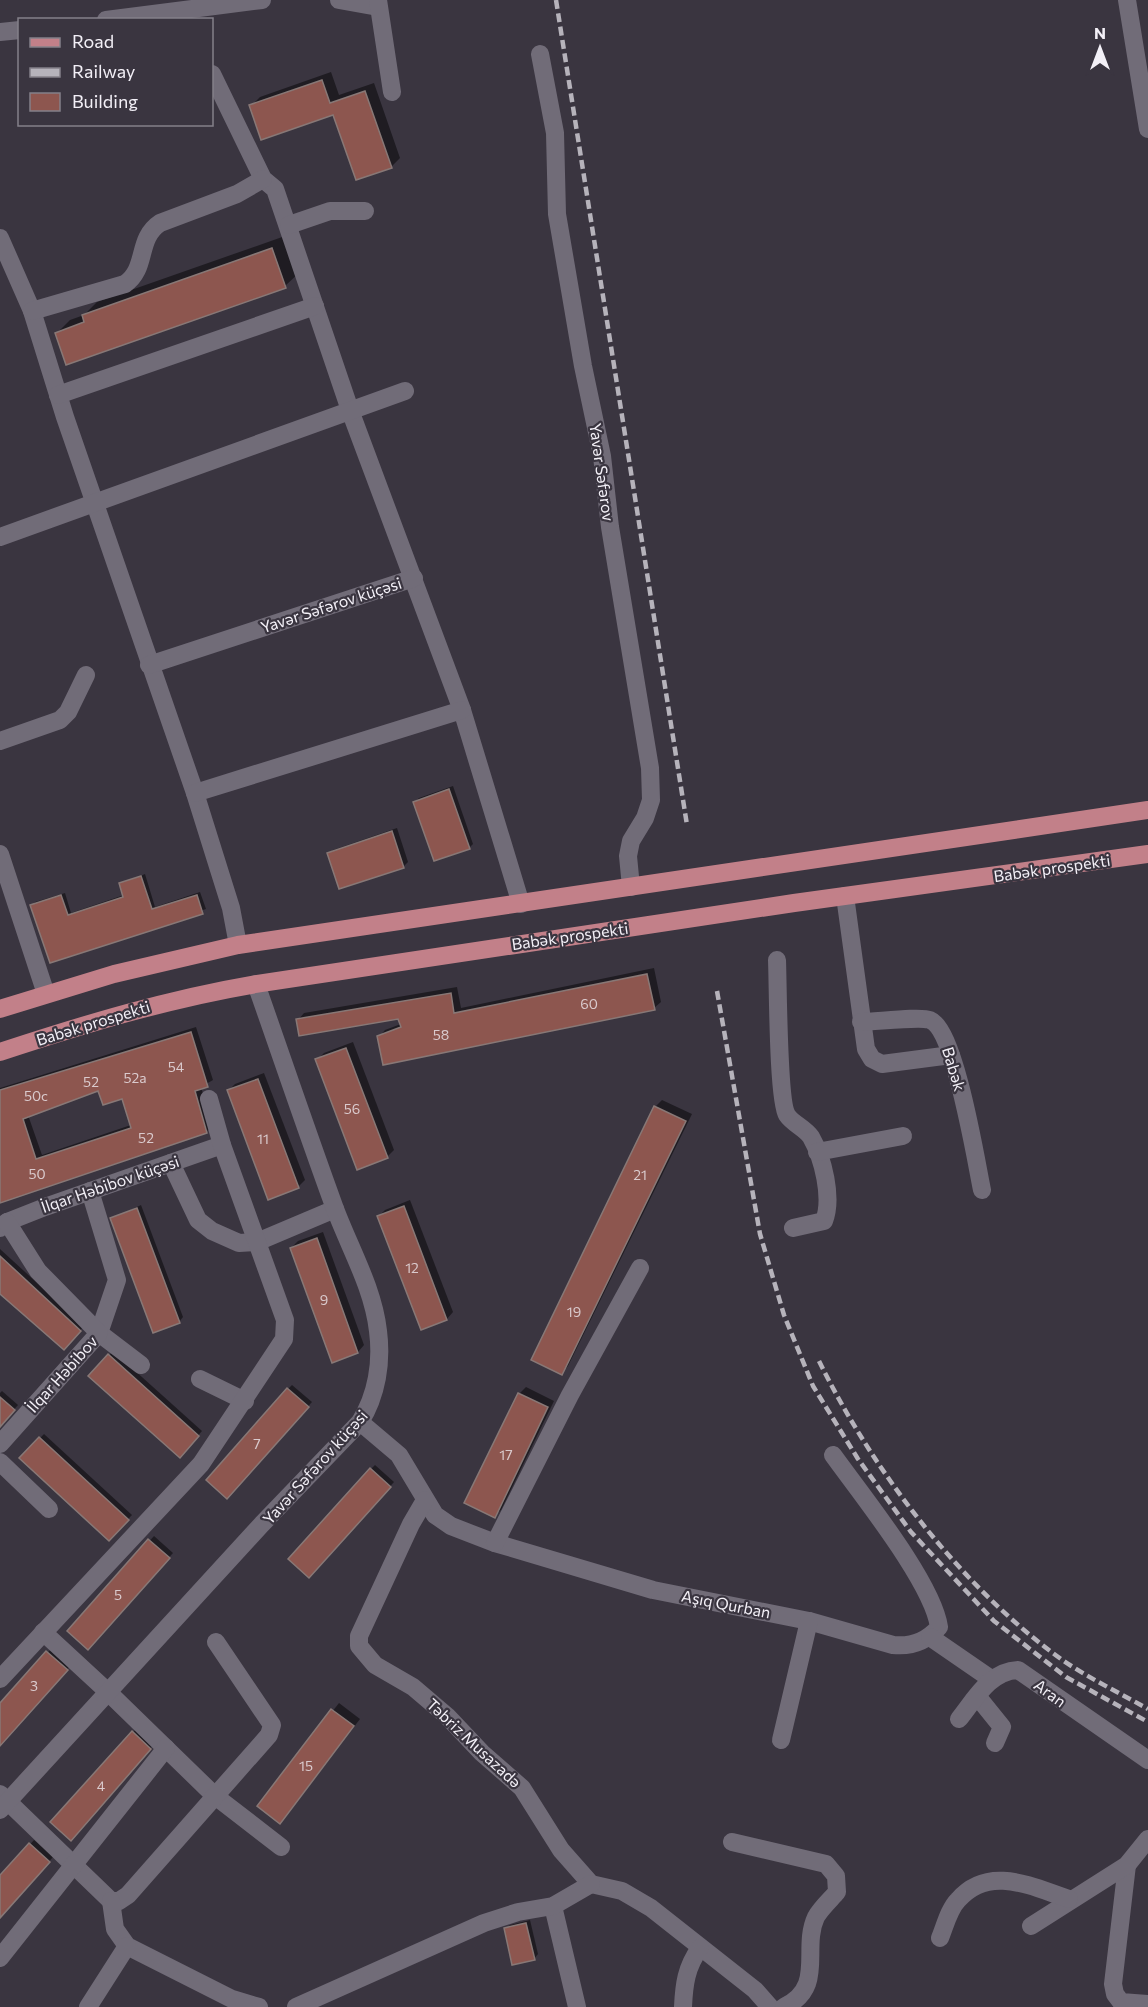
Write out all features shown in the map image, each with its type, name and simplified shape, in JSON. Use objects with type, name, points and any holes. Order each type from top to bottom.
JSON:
[{"type":"main road","points":[[0,1009],[114,974],[238,945],[1148,810]]},
{"type":"main road","name":"Babək prospekti","points":[[0,1052],[124,1012],[190,995],[845,896],[1148,854]]},
{"type":"street","points":[[125,18],[209,9],[262,0]]},
{"type":"street","points":[[339,0],[378,3],[392,92]]},
{"type":"street","points":[[1127,0],[1148,129]]},
{"type":"street","points":[[0,32],[18,30]]},
{"type":"street","name":"Yavər Səfərov","points":[[540,54],[555,133],[557,214],[583,366],[602,456],[610,527],[650,768],[651,800],[645,818],[631,841],[628,856],[631,887]]},
{"type":"street","points":[[213,76],[263,178],[275,189],[351,413],[414,578]]},
{"type":"street","points":[[32,310],[125,284],[135,277],[140,269],[143,242],[149,230],[160,223],[237,194],[263,178]]},
{"type":"street","points":[[289,225],[330,211],[365,211]]},
{"type":"street","points":[[0,237],[32,310],[58,395],[195,793],[231,908],[238,945]]},
{"type":"street","points":[[58,395],[315,306]]},
{"type":"street","points":[[0,537],[351,413],[405,391]]},
{"type":"street","name":"Yavər Səfərov küçəsi","points":[[149,664],[414,578],[462,710],[520,904]]},
{"type":"street","points":[[0,741],[60,720],[68,712],[86,675]]},
{"type":"street","points":[[195,793],[462,710]]},
{"type":"street","points":[[0,854],[46,994]]},
{"type":"street","points":[[845,896],[861,1022],[866,1049],[872,1059],[882,1064],[951,1055]]},
{"type":"street","points":[[777,960],[782,1090],[787,1115],[811,1138],[823,1170],[828,1210],[824,1221],[794,1228]]},
{"type":"street","name":"Yavər Səfərov küçəsi","points":[[111,1901],[2,1802],[360,1422],[369,1407],[375,1389],[379,1360],[378,1330],[368,1291],[335,1209],[256,984]]},
{"type":"street","name":"Babək","points":[[861,1022],[928,1019],[939,1026],[951,1055],[982,1190]]},
{"type":"street","points":[[0,1678],[201,1464],[245,1401],[286,1331],[285,1320],[222,1145],[209,1099]]},
{"type":"street","points":[[817,1152],[903,1136]]},
{"type":"street","name":"İlqar Həbibov küçəsi","points":[[4,1225],[90,1191],[222,1145]]},
{"type":"street","points":[[171,1163],[198,1220],[212,1231],[238,1243],[257,1242],[335,1209]]},
{"type":"street","points":[[90,1191],[117,1280],[99,1333],[141,1365]]},
{"type":"street","name":"İlqar Həbibov","points":[[0,1443],[99,1333],[38,1271],[4,1225]]},
{"type":"street","points":[[495,1543],[570,1395],[640,1268]]},
{"type":"street","points":[[200,1379],[245,1401]]},
{"type":"street","name":"Aşıq Qurban","points":[[360,1422],[399,1455],[412,1472],[435,1515],[451,1526],[495,1543],[653,1590],[809,1621],[894,1645],[906,1647],[930,1637]]},
{"type":"street","points":[[833,1455],[887,1529],[937,1610],[939,1626],[930,1637],[991,1680]]},
{"type":"street","points":[[0,1462],[49,1509]]},
{"type":"street","name":"Təbriz Musazadə","points":[[425,1500],[411,1524],[359,1636],[359,1646],[375,1665],[412,1687],[447,1716],[482,1753],[522,1788],[561,1850],[591,1884]]},
{"type":"street","points":[[781,1740],[809,1621]]},
{"type":"street","points":[[43,1632],[215,1796],[281,1847]]},
{"type":"street","points":[[216,1642],[272,1725],[269,1735],[128,1895],[119,1901],[111,1901],[115,1929],[127,1946],[232,1999],[259,2007]]},
{"type":"street","name":"Aran","points":[[959,1719],[991,1680],[1006,1671],[1018,1670],[1148,1760]]},
{"type":"street","points":[[977,1696],[1002,1726],[995,1743]]},
{"type":"street","points":[[0,1958],[166,1748]]},
{"type":"street","points":[[1031,1926],[1069,1899],[1127,1865],[1148,1839]]},
{"type":"street","points":[[732,1842],[826,1864],[836,1876],[837,1892],[817,1916],[813,1927],[810,1976],[804,1994],[784,2007]]},
{"type":"street","points":[[1127,1865],[1113,1984],[1115,1994],[1121,2002],[1148,2004]]},
{"type":"street","points":[[940,1938],[957,1901],[975,1886],[996,1879],[1017,1881],[1069,1899]]},
{"type":"street","points":[[296,2007],[484,1923],[518,1912],[553,1906],[591,1884],[622,1890],[651,1908],[754,1990],[770,2007]]},
{"type":"street","points":[[553,1906],[577,2007]]},
{"type":"street","points":[[88,2007],[127,1946]]},
{"type":"street","points":[[682,2007],[684,1981],[691,1960],[700,1948]]},
{"type":"building","points":[[322,80],[330,103],[365,91],[392,168],[356,180],[333,115],[261,140],[249,105]]},
{"type":"building","points":[[272,248],[286,288],[66,365],[55,333],[84,322],[82,315]]},
{"type":"building","points":[[449,789],[470,849],[434,861],[413,802]]},
{"type":"building","points":[[392,831],[404,868],[339,889],[327,853]]},
{"type":"building","points":[[141,876],[152,909],[197,895],[203,914],[50,963],[30,905],[61,895],[68,915],[123,897],[119,883]]},
{"type":"building","points":[[647,974],[655,1010],[383,1065],[377,1036],[401,1027],[398,1019],[299,1036],[296,1019],[451,993],[454,1013]]},
{"type":"building","points":[[191,1032],[208,1087],[195,1091],[207,1133],[0,1203],[0,1090]],"holes":[[[98,1091],[103,1105],[122,1099],[131,1128],[36,1159],[23,1119]]]},
{"type":"building","points":[[346,1048],[388,1158],[357,1170],[315,1059]]},
{"type":"building","points":[[258,1079],[299,1188],[268,1200],[227,1090]]},
{"type":"building","points":[[654,1106],[686,1121],[562,1375],[531,1360]]},
{"type":"building","points":[[404,1206],[447,1320],[421,1330],[377,1216]]},
{"type":"building","points":[[137,1208],[180,1323],[153,1333],[110,1218]]},
{"type":"building","points":[[317,1238],[358,1353],[332,1363],[290,1248]]},
{"type":"building","points":[[0,1256],[81,1331],[64,1350],[0,1294]]},
{"type":"building","points":[[108,1354],[199,1436],[180,1458],[88,1376]]},
{"type":"building","points":[[287,1388],[309,1407],[227,1499],[206,1480]]},
{"type":"building","points":[[518,1393],[548,1407],[495,1518],[464,1503]]},
{"type":"building","points":[[0,1397],[15,1410],[0,1427]]},
{"type":"building","points":[[39,1437],[129,1520],[109,1541],[19,1458]]},
{"type":"building","points":[[370,1468],[391,1487],[309,1578],[288,1559]]},
{"type":"building","points":[[148,1539],[170,1558],[88,1650],[67,1631]]},
{"type":"building","points":[[46,1651],[68,1670],[0,1746],[0,1703]]},
{"type":"building","points":[[331,1709],[354,1726],[280,1824],[257,1806]]},
{"type":"building","points":[[132,1731],[151,1749],[71,1841],[50,1822]]},
{"type":"building","points":[[29,1843],[50,1862],[0,1918],[0,1875]]},
{"type":"building","points":[[526,1923],[535,1960],[512,1965],[504,1928]]},
{"type":"railway","points":[[556,0],[687,825]]},
{"type":"railway","points":[[717,991],[760,1234],[784,1315],[813,1386],[858,1459],[911,1532],[994,1621],[1066,1677],[1148,1722]]},
{"type":"railway","points":[[819,1361],[866,1444],[893,1485],[955,1562],[989,1598],[1061,1659],[1148,1709]]}]
